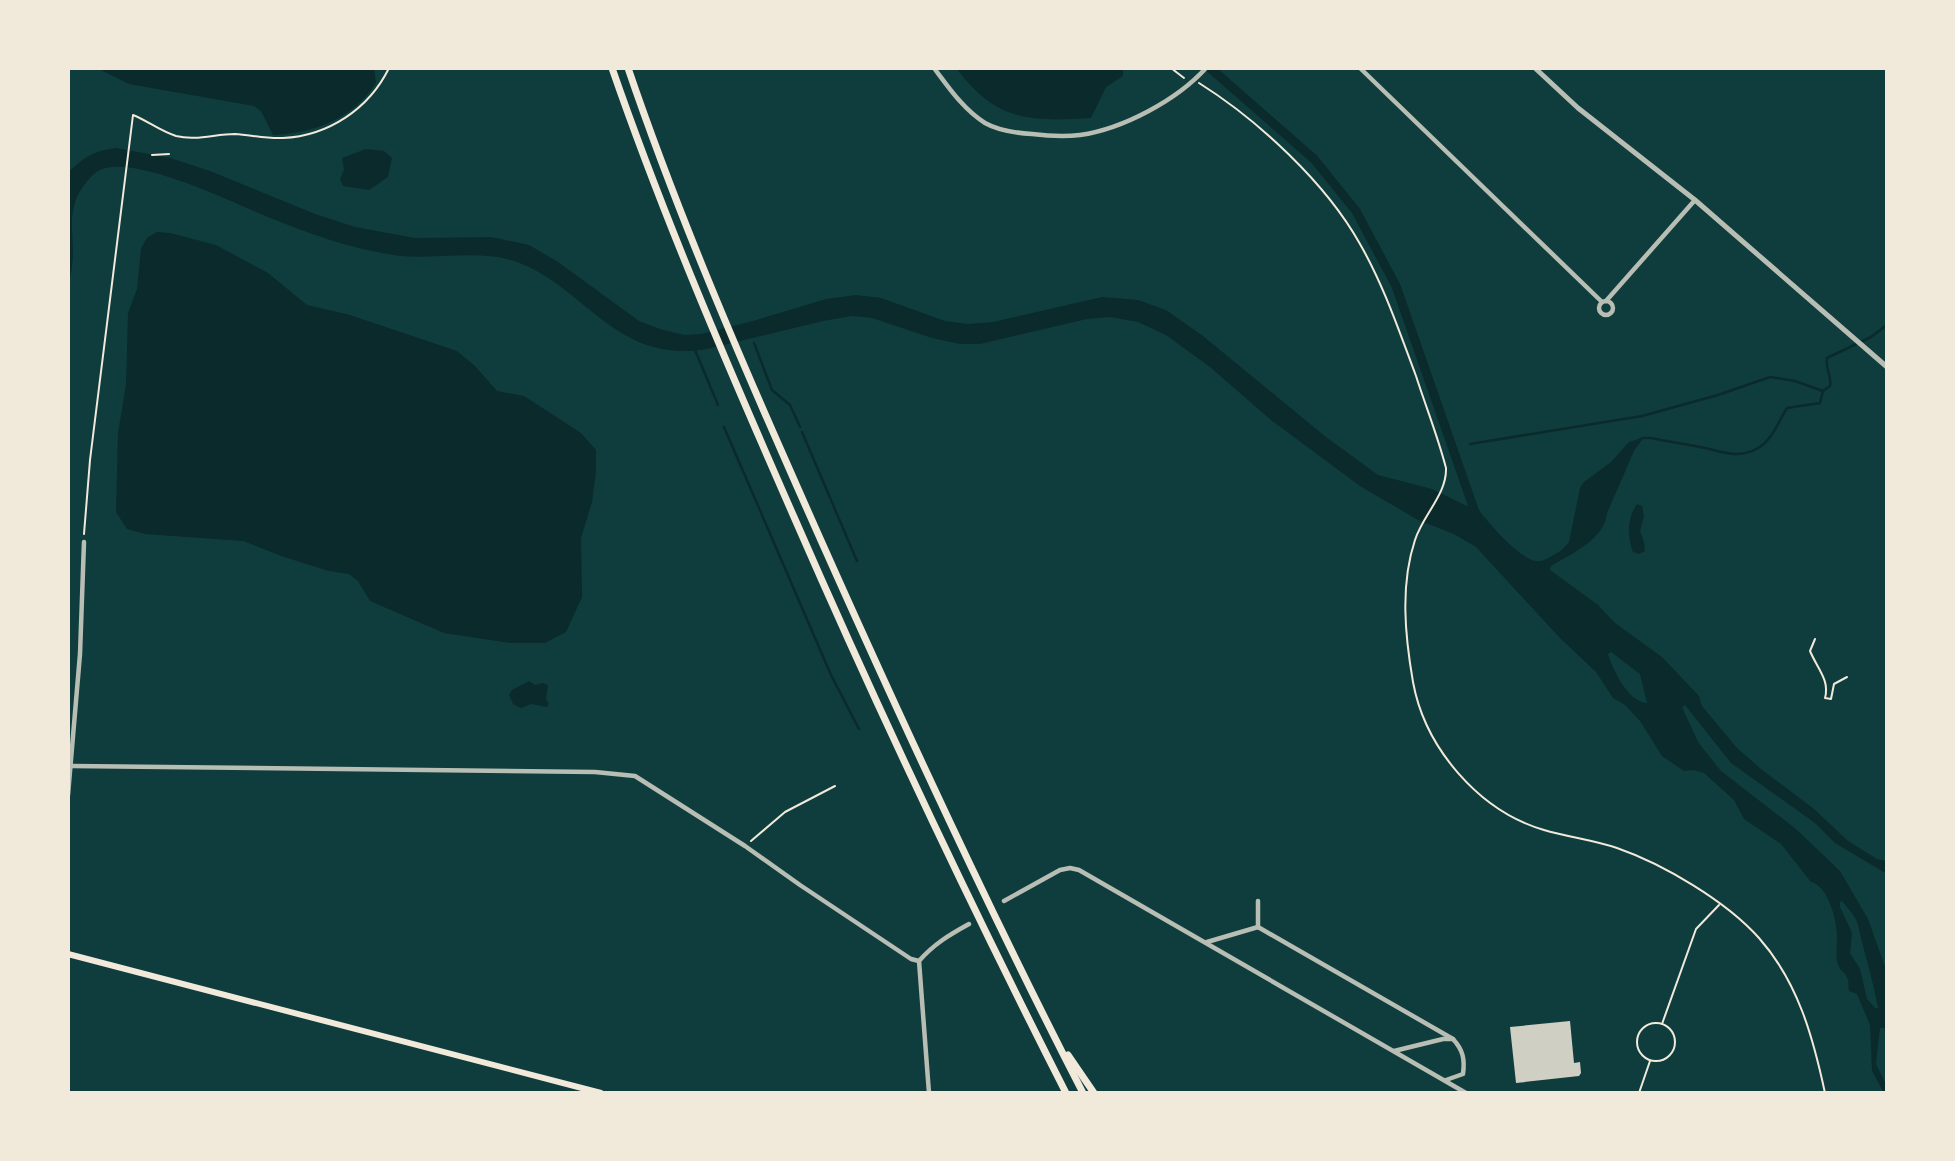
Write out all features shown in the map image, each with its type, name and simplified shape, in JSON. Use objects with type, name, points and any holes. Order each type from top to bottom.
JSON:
[{"type":"highway","points":[[612,68],[690,273],[855,656],[965,890],[1066,1093]]},
{"type":"highway","points":[[628,68],[707,275],[826,555],[932,786],[1083,1093]]},
{"type":"highway","points":[[1051,1031],[1094,1093]]},
{"type":"main road","points":[[68,954],[601,1093]]},
{"type":"street","points":[[934,68],[967,109],[988,124],[1011,131],[1042,135],[1079,135],[1106,128],[1164,103],[1194,81],[1206,68]]},
{"type":"street","points":[[1360,68],[1604,302],[1695,201]]},
{"type":"street","points":[[1535,68],[1578,108],[1695,201],[1887,367]]},
{"type":"street","points":[[68,795],[72,766],[84,542]]},
{"type":"street","points":[[72,766],[619,773],[635,776],[919,961]]},
{"type":"street","points":[[1004,901],[1060,870],[1079,870],[1466,1093]]},
{"type":"street","points":[[1258,901],[1258,927]]},
{"type":"street","points":[[919,961],[945,937],[969,924]]},
{"type":"street","points":[[1207,942],[1258,927],[1453,1039],[1462,1048],[1465,1062],[1462,1074],[1445,1080]]},
{"type":"street","points":[[919,961],[929,1093]]},
{"type":"street","points":[[1394,1051],[1453,1039]]},
{"type":"path","points":[[84,542],[90,460],[133,115],[162,131],[186,138],[234,134],[279,139],[314,134],[347,117],[366,102],[389,68]]},
{"type":"path","points":[[1171,68],[1246,117],[1284,149],[1316,184],[1359,242],[1392,310],[1446,468],[1441,489],[1416,537],[1406,591],[1406,624],[1414,684],[1432,736],[1466,782],[1504,812],[1542,830],[1616,847],[1643,859],[1719,904],[1759,938],[1786,975],[1796,994],[1814,1045],[1825,1093]]},
{"type":"path","points":[[152,155],[169,153]]},
{"type":"path","points":[[1815,639],[1810,651],[1824,675],[1827,691],[1825,698],[1831,699],[1835,684],[1847,677]]},
{"type":"path","points":[[745,846],[785,812],[835,786]]},
{"type":"path","points":[[1662,1024],[1696,929],[1719,904]]},
{"type":"path","points":[[1662,1024],[1672,1031],[1672,1052],[1666,1059],[1651,1060],[1640,1052],[1637,1043],[1639,1035],[1648,1025],[1662,1024]]},
{"type":"path","points":[[1639,1093],[1651,1060]]},
{"type":"water","points":[[97,68],[374,68],[376,83],[356,106],[331,122],[303,131],[273,135],[261,111],[254,106],[129,84]]},
{"type":"water","points":[[956,68],[1123,68],[1123,76],[1106,87],[1091,118],[1049,119],[1032,118],[1000,108],[985,99]]},
{"type":"water","points":[[117,148],[170,158],[355,227],[415,238],[491,237],[529,245],[558,262],[639,321],[685,335],[701,334],[753,321],[826,299],[856,295],[881,298],[945,321],[967,324],[993,322],[1102,297],[1138,300],[1166,310],[1203,336],[1326,437],[1378,475],[1432,489],[1473,509],[1477,508],[1512,547],[1536,561],[1552,556],[1569,542],[1580,488],[1584,482],[1611,462],[1629,442],[1644,437],[1634,451],[1600,531],[1586,545],[1551,566],[1550,570],[1662,657],[1699,696],[1702,706],[1736,747],[1761,769],[1814,809],[1848,841],[1877,859],[1887,861],[1887,874],[1835,843],[1815,823],[1731,763],[1685,705],[1682,707],[1698,742],[1721,771],[1796,829],[1840,871],[1868,919],[1887,972],[1887,1034],[1884,1028],[1880,1028],[1876,1064],[1887,1086],[1887,1093],[1884,1093],[1872,1071],[1870,1025],[1857,994],[1849,991],[1847,978],[1838,963],[1836,927],[1830,904],[1822,890],[1811,882],[1781,844],[1744,819],[1734,800],[1704,773],[1684,771],[1662,756],[1640,721],[1625,705],[1613,698],[1596,672],[1560,638],[1476,547],[1454,534],[1418,520],[1360,486],[1271,420],[1210,367],[1166,335],[1138,322],[1110,317],[1087,319],[980,344],[960,344],[932,338],[872,318],[852,316],[707,349],[675,351],[647,345],[623,334],[560,286],[537,271],[511,260],[471,255],[413,257],[366,250],[332,241],[153,172],[128,168],[108,168],[94,174],[82,188],[73,214],[72,268],[68,283],[68,173],[90,155]],"holes":[[[1611,652],[1640,674],[1647,703],[1634,697],[1622,684],[1608,654]],[[1842,901],[1857,922],[1878,1008],[1867,999],[1860,969],[1850,953],[1852,933],[1840,907]]]},
{"type":"water","points":[[366,149],[384,151],[392,158],[388,177],[369,190],[343,186],[340,179],[344,170],[342,158]]},
{"type":"water","points":[[157,232],[216,245],[268,273],[307,305],[350,315],[457,351],[475,366],[497,391],[524,396],[581,433],[596,450],[596,472],[592,502],[581,538],[582,597],[566,632],[545,643],[510,643],[444,633],[370,601],[358,581],[349,574],[329,571],[284,557],[243,541],[145,534],[127,529],[116,512],[118,433],[126,385],[128,313],[137,289],[141,248],[147,238]]},
{"type":"water","points":[[1637,504],[1642,506],[1644,516],[1640,531],[1645,551],[1639,554],[1633,552],[1629,533],[1631,515]]},
{"type":"water","points":[[529,681],[535,685],[548,685],[547,707],[531,704],[521,708],[513,704],[509,695],[512,690]]},
{"type":"building","points":[[1570,1021],[1574,1063],[1580,1062],[1579,1076],[1516,1083],[1510,1027]]},
{"type":"waterway","points":[[1210,68],[1314,159],[1356,211],[1396,286],[1477,518]]},
{"type":"waterway","points":[[1642,438],[1732,454],[1758,448],[1775,430],[1787,408],[1820,403],[1823,391],[1830,386],[1827,358],[1871,337],[1887,325]]},
{"type":"waterway","points":[[754,343],[772,390],[790,405],[800,427]]},
{"type":"waterway","points":[[695,350],[718,405]]},
{"type":"waterway","points":[[1470,444],[1642,416],[1770,377],[1795,381],[1823,391]]},
{"type":"waterway","points":[[724,427],[831,675],[859,729]]},
{"type":"waterway","points":[[802,432],[857,561]]}]
